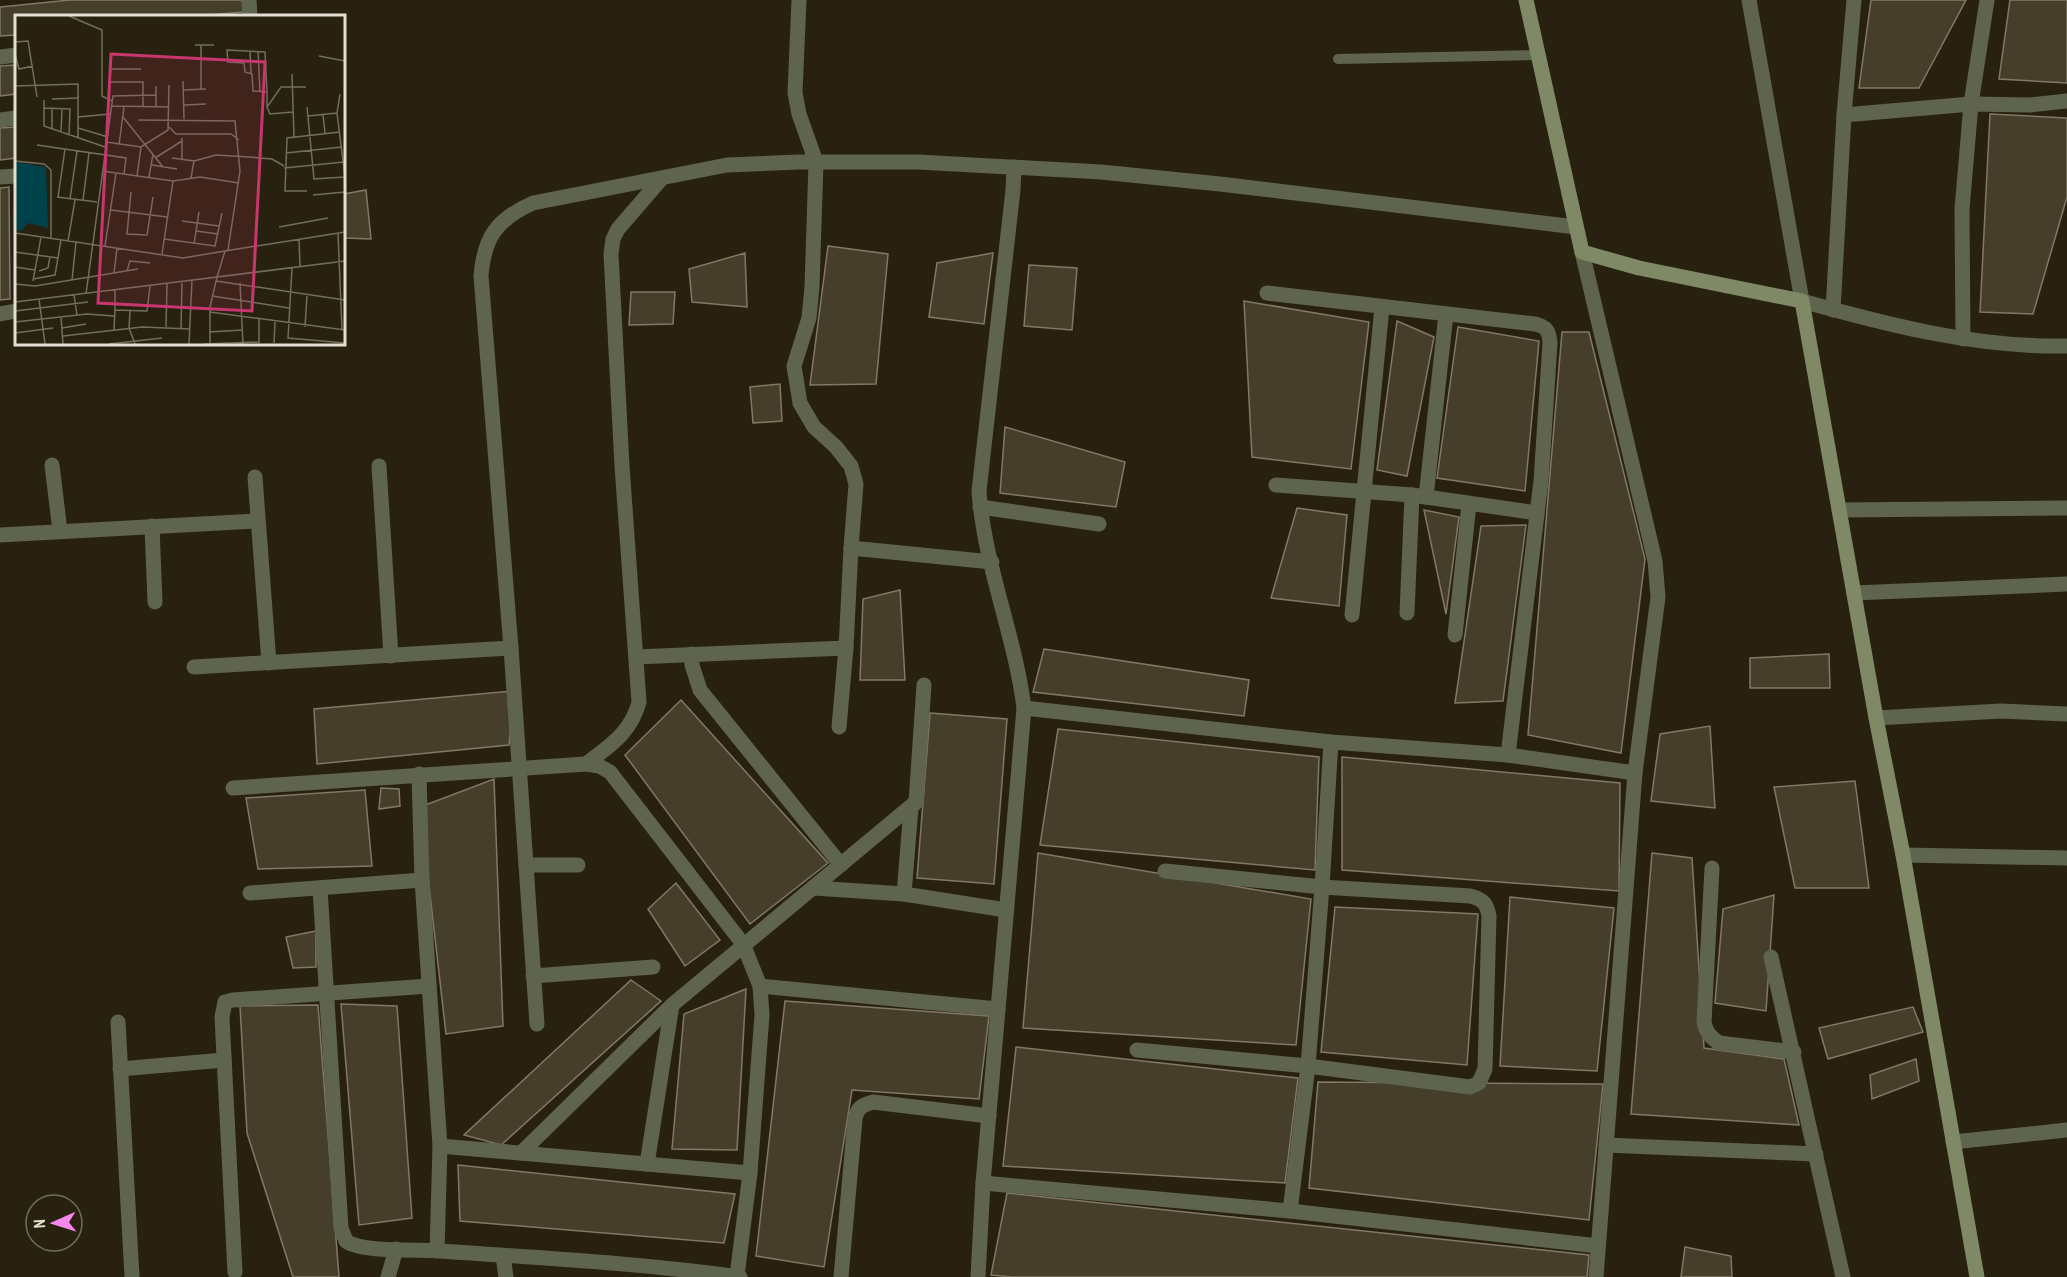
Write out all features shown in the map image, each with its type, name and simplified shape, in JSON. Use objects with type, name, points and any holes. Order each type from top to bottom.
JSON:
[{"type":"main road","points":[[1526,0],[1582,252],[1639,268],[1802,301],[1977,1277]]},
{"type":"street","points":[[249,0],[250,15]]},
{"type":"street","points":[[799,0],[795,93],[799,114],[816,162],[809,318],[794,366],[800,403],[814,428],[836,447],[851,466],[856,484],[839,727]]},
{"type":"street","points":[[1749,0],[1802,301],[1963,339],[2067,346]]},
{"type":"street","points":[[1833,310],[1844,115],[1854,0]]},
{"type":"street","points":[[1963,339],[1962,209],[1971,104],[1987,0]]},
{"type":"street","points":[[0,57],[15,55]]},
{"type":"street","points":[[1844,115],[1971,104],[2030,105],[2067,101]]},
{"type":"street","points":[[0,120],[15,118]]},
{"type":"street","points":[[537,1024],[511,648],[481,276],[483,255],[490,237],[502,221],[517,210],[533,203],[727,165],[918,162],[1101,172],[1576,227]]},
{"type":"street","points":[[978,1277],[983,1184],[1024,708],[1020,680],[980,507],[979,480],[994,363],[1014,167]]},
{"type":"street","points":[[0,177],[15,179]]},
{"type":"street","points":[[586,764],[618,739],[635,717],[639,702],[620,442],[611,254],[613,239],[618,229],[662,178]]},
{"type":"street","points":[[1582,252],[1655,561],[1658,597],[1635,773],[1596,1277]]},
{"type":"street","points":[[1267,293],[1535,324],[1544,326],[1549,332],[1541,481],[1508,755]]},
{"type":"street","points":[[1352,615],[1382,307]]},
{"type":"street","points":[[0,314],[15,311]]},
{"type":"street","points":[[1407,613],[1419,496],[1446,314]]},
{"type":"street","points":[[52,465],[60,531]]},
{"type":"street","points":[[379,466],[391,656]]},
{"type":"street","points":[[255,477],[269,663]]},
{"type":"street","points":[[1276,485],[1419,496],[1537,513]]},
{"type":"street","points":[[1455,635],[1469,504]]},
{"type":"street","points":[[980,507],[1099,524]]},
{"type":"street","points":[[1839,510],[2067,508]]},
{"type":"street","points":[[0,534],[258,520]]},
{"type":"street","points":[[152,526],[155,602]]},
{"type":"street","points":[[851,548],[992,562]]},
{"type":"street","points":[[1854,593],[2067,584]]},
{"type":"street","points":[[194,667],[511,648]]},
{"type":"street","points":[[636,657],[846,648]]},
{"type":"street","points":[[692,654],[692,665],[700,690],[841,865]]},
{"type":"street","points":[[903,894],[911,807],[916,802],[924,685]]},
{"type":"street","points":[[1024,708],[1331,742],[1508,755],[1635,773]]},
{"type":"street","points":[[1876,718],[2001,711],[2067,714]]},
{"type":"street","points":[[1290,1211],[1308,1066],[1331,742]]},
{"type":"street","points":[[233,788],[586,764],[599,766],[610,772],[743,944],[760,986],[762,1015],[750,1173],[739,1277],[503,1256],[361,1247],[351,1245],[346,1241],[340,1228],[320,888]]},
{"type":"street","points":[[419,774],[422,880],[440,1146],[437,1251]]},
{"type":"street","points":[[521,1153],[672,1005],[916,802]]},
{"type":"street","points":[[1903,855],[2067,858]]},
{"type":"street","points":[[526,865],[578,865]]},
{"type":"street","points":[[1712,868],[1704,1022],[1706,1031],[1719,1043],[1794,1052]]},
{"type":"street","points":[[1137,1050],[1308,1066],[1470,1087],[1479,1083],[1485,1070],[1489,916],[1488,907],[1481,898],[1322,887],[1165,871]]},
{"type":"street","points":[[250,893],[422,880]]},
{"type":"street","points":[[814,888],[903,894],[1006,910]]},
{"type":"street","points":[[1771,957],[1843,1277]]},
{"type":"street","points":[[533,976],[652,967]]},
{"type":"street","points":[[235,1272],[222,1017],[225,1002],[429,986]]},
{"type":"street","points":[[760,986],[998,1009]]},
{"type":"street","points":[[647,1164],[672,1005]]},
{"type":"street","points":[[118,1022],[132,1277]]},
{"type":"street","points":[[120,1069],[224,1060]]},
{"type":"street","points":[[841,1277],[855,1119],[862,1104],[873,1102],[989,1116]]},
{"type":"street","points":[[1953,1142],[2067,1130]]},
{"type":"street","points":[[1606,1145],[1816,1154]]},
{"type":"street","points":[[440,1146],[750,1173]]},
{"type":"street","points":[[983,1184],[1290,1211],[1598,1246]]},
{"type":"street","points":[[388,1277],[396,1249]]},
{"type":"street","points":[[503,1256],[506,1277]]},
{"type":"lane","points":[[1338,59],[1538,55]]},
{"type":"building","points":[[70,0],[242,0],[244,12],[209,15],[15,15],[15,35],[0,36],[0,7]]},
{"type":"building","points":[[1871,0],[1966,0],[1919,88],[1859,88]]},
{"type":"building","points":[[2010,0],[2067,0],[2067,83],[1999,79]]},
{"type":"building","points":[[15,65],[15,94],[0,96],[0,66]]},
{"type":"building","points":[[1990,114],[2067,118],[2067,197],[2033,314],[1980,312]]},
{"type":"building","points":[[15,127],[15,158],[0,160],[0,128]]},
{"type":"building","points":[[9,187],[10,299],[0,300],[0,188]]},
{"type":"building","points":[[366,190],[371,239],[345,238],[345,194]]},
{"type":"building","points":[[828,246],[888,254],[876,384],[810,385]]},
{"type":"building","points":[[745,253],[747,307],[692,302],[689,269]]},
{"type":"building","points":[[993,253],[984,324],[929,317],[937,263]]},
{"type":"building","points":[[1029,265],[1077,268],[1072,330],[1024,326]]},
{"type":"building","points":[[631,292],[675,292],[673,324],[629,325]]},
{"type":"building","points":[[1244,301],[1369,322],[1351,469],[1252,457]]},
{"type":"building","points":[[1397,321],[1434,337],[1407,476],[1377,470]]},
{"type":"building","points":[[1458,327],[1539,341],[1525,491],[1437,478]]},
{"type":"building","points":[[1562,332],[1589,332],[1645,559],[1621,753],[1528,735]]},
{"type":"building","points":[[780,384],[782,421],[753,423],[750,387]]},
{"type":"building","points":[[1005,427],[1125,462],[1116,507],[1000,493]]},
{"type":"building","points":[[1297,508],[1347,515],[1339,606],[1271,598]]},
{"type":"building","points":[[1424,510],[1459,517],[1446,614]]},
{"type":"building","points":[[1526,525],[1503,701],[1455,703],[1481,526]]},
{"type":"building","points":[[900,590],[905,680],[860,680],[863,599]]},
{"type":"building","points":[[1044,649],[1249,680],[1244,716],[1033,692]]},
{"type":"building","points":[[1829,654],[1830,688],[1750,688],[1750,658]]},
{"type":"building","points":[[514,691],[509,745],[317,764],[314,709]]},
{"type":"building","points":[[681,700],[828,863],[750,924],[625,755]]},
{"type":"building","points":[[930,713],[1007,719],[994,884],[917,878]]},
{"type":"building","points":[[1710,726],[1715,808],[1651,801],[1660,734]]},
{"type":"building","points":[[1058,729],[1319,757],[1315,870],[1040,845]]},
{"type":"building","points":[[1342,757],[1620,783],[1619,891],[1342,870]]},
{"type":"building","points":[[494,779],[503,1026],[446,1034],[420,807]]},
{"type":"building","points":[[1855,781],[1869,888],[1795,888],[1774,787]]},
{"type":"building","points":[[381,788],[399,789],[400,806],[379,809]]},
{"type":"building","points":[[365,790],[372,866],[258,869],[246,798]]},
{"type":"building","points":[[1038,853],[1311,899],[1296,1045],[1023,1028]]},
{"type":"building","points":[[1652,853],[1692,858],[1704,1048],[1784,1059],[1799,1125],[1631,1114]]},
{"type":"building","points":[[676,883],[720,940],[685,966],[648,909]]},
{"type":"building","points":[[1774,895],[1766,1011],[1715,1003],[1723,909]]},
{"type":"building","points":[[1510,897],[1614,908],[1597,1071],[1500,1066]]},
{"type":"building","points":[[1335,907],[1478,914],[1467,1065],[1321,1052]]},
{"type":"building","points":[[316,931],[316,967],[293,968],[286,937]]},
{"type":"building","points":[[631,980],[661,1001],[501,1145],[464,1135]]},
{"type":"building","points":[[746,989],[737,1150],[672,1149],[684,1014]]},
{"type":"building","points":[[785,1001],[989,1016],[979,1099],[852,1090],[824,1267],[756,1256]]},
{"type":"building","points":[[341,1004],[397,1006],[412,1218],[359,1225]]},
{"type":"building","points":[[318,1005],[339,1277],[293,1277],[247,1133],[240,1006]]},
{"type":"building","points":[[1913,1007],[1923,1032],[1828,1059],[1819,1028]]},
{"type":"building","points":[[1016,1047],[1298,1078],[1285,1183],[1003,1166]]},
{"type":"building","points":[[1916,1059],[1919,1081],[1872,1099],[1870,1075]]},
{"type":"building","points":[[1318,1082],[1603,1084],[1589,1220],[1309,1188]]},
{"type":"building","points":[[458,1165],[735,1194],[724,1243],[460,1221]]},
{"type":"building","points":[[1007,1193],[1589,1255],[1587,1277],[1012,1277],[991,1275]]},
{"type":"building","points":[[1685,1247],[1731,1256],[1732,1277],[1681,1277]]}]
